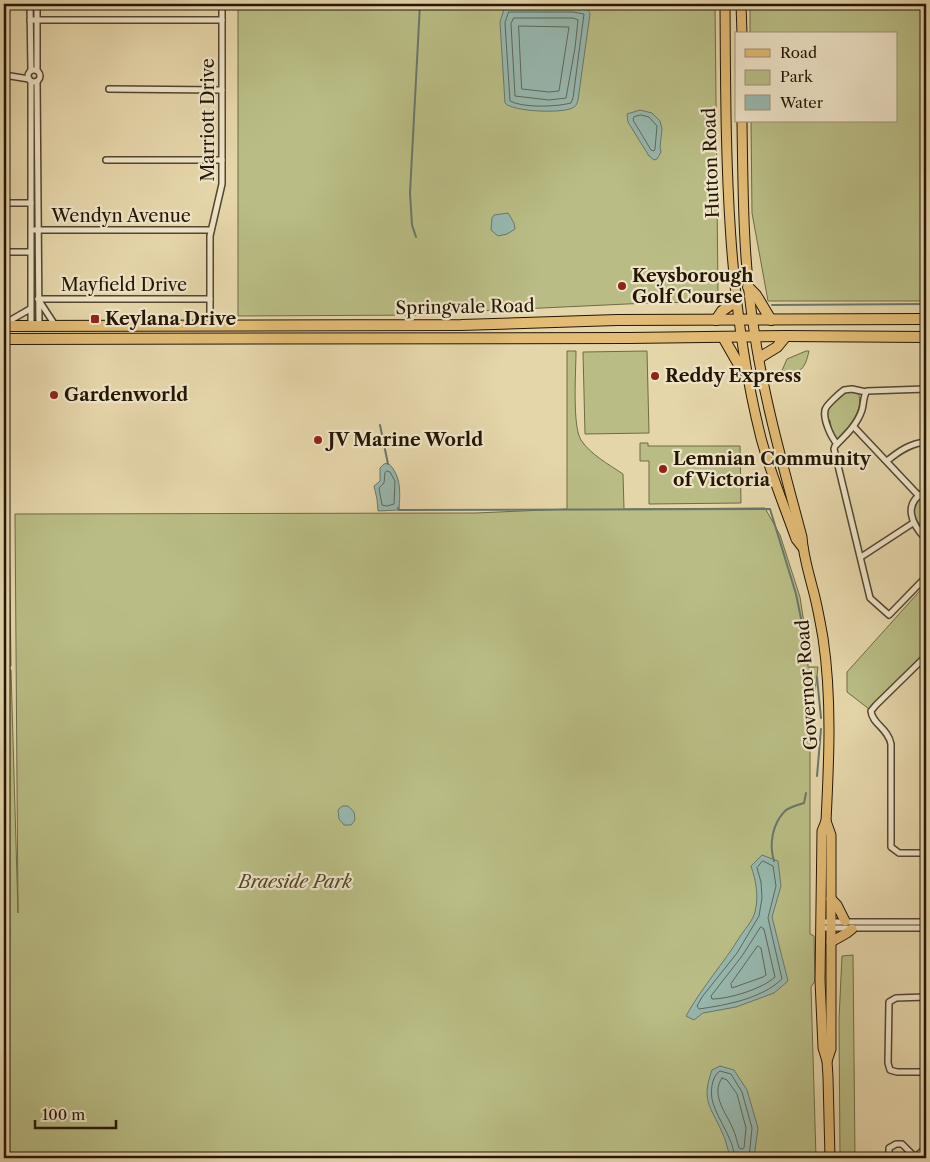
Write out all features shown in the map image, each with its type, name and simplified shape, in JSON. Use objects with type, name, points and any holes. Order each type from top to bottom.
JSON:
[{"type":"highway","points":[[748,287],[756,295],[771,320]]},
{"type":"highway","points":[[716,320],[722,311],[736,301]]},
{"type":"highway","name":"Springvale Road","points":[[4,325],[461,325],[617,320],[926,319]]},
{"type":"highway","points":[[35,326],[35,339]]},
{"type":"highway","points":[[723,336],[739,365],[748,375]]},
{"type":"highway","points":[[759,358],[777,347],[786,336]]},
{"type":"highway","name":"Springvale Road","points":[[4,339],[926,337]]},
{"type":"main road","name":"Hutton Road","points":[[725,4],[727,182],[730,241],[739,320]]},
{"type":"main road","points":[[741,4],[742,32]]},
{"type":"main road","name":"Hutton Road","points":[[742,122],[744,242],[752,320]]},
{"type":"main road","name":"Governor Road","points":[[739,320],[748,375],[762,439],[796,539],[803,548]]},
{"type":"main road","name":"Governor Road","points":[[752,320],[771,418],[802,537],[818,613],[826,676],[829,754],[826,821],[822,831],[820,925],[822,1030],[823,1048],[827,1061],[830,1158]]},
{"type":"main road","name":"Governor Road","points":[[826,821],[831,835],[831,1048],[827,1061]]},
{"type":"main road","points":[[831,899],[838,905],[845,922]]},
{"type":"main road","points":[[831,942],[852,928]]},
{"type":"street","points":[[30,4],[32,71],[30,309],[35,326]]},
{"type":"street","points":[[32,71],[37,4]]},
{"type":"street","name":"Marriott Drive","points":[[210,325],[211,230],[222,187],[222,4]]},
{"type":"street","points":[[30,20],[222,20]]},
{"type":"street","points":[[32,71],[40,75],[32,80],[7,75],[32,71]]},
{"type":"street","points":[[32,80],[37,203],[38,299],[35,326]]},
{"type":"street","points":[[109,89],[222,90]]},
{"type":"street","points":[[106,160],[222,160]]},
{"type":"street","points":[[4,203],[37,203]]},
{"type":"street","name":"Wendyn Avenue","points":[[31,230],[211,230]]},
{"type":"street","points":[[4,252],[30,252]]},
{"type":"street","points":[[38,299],[55,325]]},
{"type":"street","name":"Mayfield Drive","points":[[38,299],[210,299]]},
{"type":"street","points":[[4,325],[30,309]]},
{"type":"street","points":[[837,444],[830,434],[825,413],[826,408],[844,390],[855,389],[866,392],[871,390],[926,389]]},
{"type":"street","points":[[866,392],[854,427],[837,444],[834,451],[870,598],[889,615],[926,577]]},
{"type":"street","points":[[854,427],[919,496]]},
{"type":"street","points":[[888,461],[900,450],[919,442],[926,442]]},
{"type":"street","points":[[926,491],[912,503],[910,514],[913,523],[926,539]]},
{"type":"street","points":[[861,557],[913,523]]},
{"type":"street","points":[[926,656],[871,712],[872,716],[889,736],[891,847],[899,853],[926,852]]},
{"type":"street","points":[[831,925],[845,922],[926,922]]},
{"type":"street","points":[[820,925],[852,928],[926,928]]},
{"type":"street","points":[[926,997],[896,998],[888,1002],[888,1063],[890,1070],[897,1072],[926,1072]]},
{"type":"street","points":[[889,1158],[889,1148],[896,1144],[902,1144],[914,1157],[926,1148]]},
{"type":"green space","name":"Keysborough Golf Course","points":[[238,4],[715,4],[718,293],[704,302],[457,312],[455,310],[433,311],[429,315],[238,316]]},
{"type":"green space","points":[[750,4],[926,4],[926,301],[768,301],[752,213],[751,122],[898,122],[898,32],[750,32]]},
{"type":"green space","name":"Braeside Park","points":[[567,351],[576,351],[575,411],[578,433],[589,450],[623,474],[624,509],[765,508],[780,535],[800,597],[807,643],[808,667],[818,667],[810,735],[810,934],[814,936],[815,981],[811,987],[816,1158],[4,1158],[4,670],[11,670],[18,913],[15,514],[476,513],[567,509]]},
{"type":"green space","points":[[647,351],[649,433],[585,434],[583,352]]},
{"type":"green space","points":[[809,351],[806,362],[801,369],[795,374],[784,378],[780,375],[787,359]]},
{"type":"green space","points":[[844,392],[858,392],[860,399],[854,418],[837,439],[833,438],[826,410]]},
{"type":"green space","points":[[640,443],[648,443],[648,446],[740,446],[741,503],[649,504],[649,461],[640,461]]},
{"type":"green space","points":[[926,495],[926,536],[913,513],[918,500]]},
{"type":"green space","points":[[4,514],[9,514],[11,666],[4,666]]},
{"type":"green space","points":[[926,584],[926,651],[869,709],[847,692],[847,672]]},
{"type":"green space","points":[[853,955],[855,1158],[840,1158],[839,1019],[842,956]]},
{"type":"water","points":[[510,7],[579,7],[589,11],[578,100],[574,107],[561,111],[539,111],[518,108],[505,103],[500,22],[504,9]]},
{"type":"water","points":[[640,110],[652,113],[660,121],[662,129],[661,152],[657,159],[654,160],[649,156],[628,122],[627,114]]},
{"type":"water","points":[[508,213],[515,229],[507,234],[498,236],[491,230],[492,218],[494,215]]},
{"type":"water","points":[[388,463],[393,468],[398,479],[400,491],[399,510],[378,511],[374,486],[380,481],[380,468]]},
{"type":"water","points":[[342,806],[348,806],[354,812],[355,820],[351,825],[344,825],[339,819],[338,810]]},
{"type":"water","points":[[762,855],[778,861],[781,886],[772,917],[788,981],[774,993],[736,1007],[703,1013],[694,1020],[686,1016],[754,915],[757,894],[751,866]]},
{"type":"water","points":[[720,1066],[734,1070],[747,1090],[758,1128],[754,1158],[730,1158],[727,1145],[708,1102],[707,1089],[712,1070]]},
{"type":"waterway","points":[[416,237],[412,225],[410,193],[420,4]]},
{"type":"waterway","points":[[772,305],[926,304]]},
{"type":"waterway","points":[[380,425],[388,464]]},
{"type":"waterway","points":[[398,508],[399,510],[770,509],[796,594],[806,643]]},
{"type":"waterway","points":[[817,677],[821,718]]},
{"type":"waterway","points":[[817,776],[821,729]]},
{"type":"waterway","points":[[774,861],[772,848],[774,828],[787,810],[804,803],[806,793]]},
{"type":"place","name":"Keysborough Golf Course","points":[[622,286]]},
{"type":"place","name":"Keylana Drive","points":[[95,319]]},
{"type":"place","name":"Reddy Express","points":[[655,376]]},
{"type":"place","name":"Gardenworld","points":[[54,395]]},
{"type":"place","name":"JV Marine World","points":[[318,440]]},
{"type":"place","name":"Lemnian Community of Victoria","points":[[663,469]]}]
